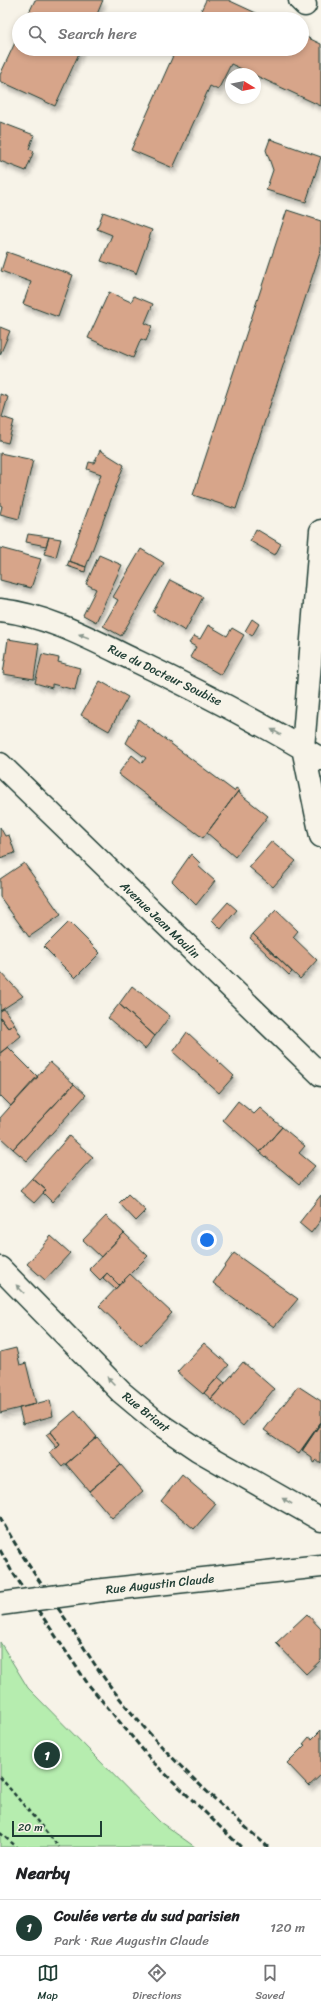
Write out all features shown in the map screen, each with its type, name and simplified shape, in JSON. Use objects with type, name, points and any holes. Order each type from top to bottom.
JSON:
[{"type":"street","points":[[321,531],[312,754],[321,836]]},
{"type":"street","name":"Rue du Docteur Soubise","points":[[0,610],[20,612],[88,638],[211,696],[312,754]]},
{"type":"street","name":"Avenue Jean Moulin","points":[[0,764],[321,1075]]},
{"type":"street","name":"Rue Briant","points":[[0,1268],[121,1392],[158,1423],[198,1450],[321,1520]]},
{"type":"street","name":"Rue Augustin Claude","points":[[0,1604],[103,1590],[321,1566]]},
{"type":"path","points":[[0,1777],[59,1847]]},
{"type":"path","points":[[0,1833],[17,1847]]},
{"type":"green space","points":[[0,1642],[28,1688],[160,1822],[195,1847],[0,1847]]},
{"type":"building","points":[[35,0],[103,0],[98,12],[29,12]]},
{"type":"building","points":[[206,0],[228,0],[254,12],[200,12]]},
{"type":"building","points":[[309,38],[321,44],[321,106],[261,78],[261,68],[240,68],[231,64],[229,68],[225,68],[225,76],[218,90],[210,86],[173,168],[131,150],[173,56],[309,56]]},
{"type":"building","points":[[12,49],[12,56],[78,56],[55,106],[0,81],[0,75]]},
{"type":"building","points":[[0,122],[34,135],[29,149],[34,151],[26,171],[0,161]]},
{"type":"building","points":[[270,139],[321,157],[306,202],[266,190],[273,170],[266,150]]},
{"type":"building","points":[[287,210],[321,221],[321,250],[236,509],[193,495]]},
{"type":"building","points":[[103,212],[152,230],[136,274],[135,272],[101,261],[112,235],[97,229]]},
{"type":"building","points":[[7,252],[73,275],[58,317],[23,304],[31,282],[1,271]]},
{"type":"building","points":[[109,292],[131,302],[134,296],[153,304],[145,323],[152,326],[146,341],[141,339],[133,358],[88,338]]},
{"type":"building","points":[[0,327],[10,331],[0,355]]},
{"type":"building","points":[[0,394],[8,397],[2,417],[14,421],[8,443],[0,441]]},
{"type":"building","points":[[100,450],[124,465],[86,567],[69,561],[101,474],[87,469],[89,462],[94,463]]},
{"type":"building","points":[[0,453],[33,460],[19,519],[0,514],[2,506],[0,505]]},
{"type":"building","points":[[256,529],[281,544],[275,555],[250,541]]},
{"type":"building","points":[[28,534],[49,537],[46,546],[26,542]]},
{"type":"building","points":[[49,537],[61,539],[56,557],[44,554]]},
{"type":"building","points":[[0,548],[41,559],[31,588],[0,580]]},
{"type":"building","points":[[141,549],[164,563],[121,636],[103,626],[118,600],[113,597]]},
{"type":"building","points":[[99,555],[122,565],[96,622],[83,615],[96,589],[86,584]]},
{"type":"building","points":[[69,561],[86,567],[85,572],[67,566]]},
{"type":"building","points":[[170,580],[203,597],[185,631],[153,612]]},
{"type":"building","points":[[252,619],[259,624],[252,636],[245,631]]},
{"type":"building","points":[[208,625],[227,636],[232,628],[244,635],[221,675],[190,657],[196,647],[189,643],[194,636],[200,639]]},
{"type":"building","points":[[8,639],[39,644],[34,679],[3,674]]},
{"type":"building","points":[[42,654],[59,658],[58,662],[80,668],[75,690],[52,684],[52,688],[35,683]]},
{"type":"building","points":[[100,681],[128,697],[109,731],[81,715]]},
{"type":"building","points":[[138,719],[234,791],[236,788],[239,790],[203,838],[118,774],[132,755],[142,763],[146,758],[126,743]]},
{"type":"building","points":[[239,790],[240,794],[268,816],[235,857],[207,833]]},
{"type":"building","points":[[0,827],[5,836],[9,835],[15,853],[0,858]]},
{"type":"building","points":[[272,841],[296,861],[273,887],[249,867]]},
{"type":"building","points":[[191,854],[200,863],[198,866],[215,881],[196,905],[172,881]]},
{"type":"building","points":[[24,863],[61,915],[29,937],[0,897],[0,879]]},
{"type":"building","points":[[228,902],[237,910],[221,929],[212,920]]},
{"type":"building","points":[[276,910],[298,931],[293,937],[317,960],[300,979],[253,934]]},
{"type":"building","points":[[69,922],[100,953],[75,978],[44,947]]},
{"type":"building","points":[[253,934],[292,972],[289,975],[250,938]]},
{"type":"building","points":[[0,971],[23,996],[0,1011]]},
{"type":"building","points":[[132,986],[170,1016],[155,1036],[119,1004]]},
{"type":"building","points":[[119,1004],[155,1036],[145,1049],[108,1018]]},
{"type":"building","points":[[4,1009],[15,1024],[8,1028],[0,1017],[0,1011]]},
{"type":"building","points":[[0,1017],[8,1028],[14,1024],[21,1036],[0,1053]]},
{"type":"building","points":[[187,1032],[234,1076],[219,1093],[173,1052]]},
{"type":"building","points":[[8,1047],[38,1077],[11,1106],[1,1096],[0,1097],[0,1053]]},
{"type":"building","points":[[50,1062],[74,1084],[13,1149],[0,1137],[0,1118]]},
{"type":"building","points":[[74,1084],[86,1095],[27,1161],[13,1149]]},
{"type":"building","points":[[238,1101],[254,1114],[260,1108],[282,1127],[260,1152],[223,1120]]},
{"type":"building","points":[[282,1127],[305,1146],[299,1153],[315,1166],[299,1184],[260,1152]]},
{"type":"building","points":[[69,1136],[93,1157],[52,1202],[43,1193],[46,1190],[32,1178]]},
{"type":"building","points":[[32,1178],[46,1190],[34,1203],[20,1191]]},
{"type":"building","points":[[128,1194],[146,1211],[136,1221],[119,1203]]},
{"type":"building","points":[[321,1195],[321,1220],[311,1233],[299,1223]]},
{"type":"building","points":[[106,1216],[124,1233],[101,1257],[83,1240]]},
{"type":"building","points":[[124,1233],[148,1256],[119,1285],[107,1273],[100,1280],[89,1269]]},
{"type":"building","points":[[51,1236],[70,1253],[45,1280],[27,1264]]},
{"type":"building","points":[[234,1253],[298,1299],[274,1327],[213,1283]]},
{"type":"building","points":[[107,1273],[119,1285],[115,1289],[103,1278]]},
{"type":"building","points":[[130,1274],[172,1313],[141,1346],[99,1306]]},
{"type":"building","points":[[204,1343],[229,1365],[203,1394],[177,1372]]},
{"type":"building","points":[[16,1348],[20,1365],[26,1363],[36,1404],[0,1413],[0,1352]]},
{"type":"building","points":[[243,1362],[274,1389],[243,1426],[211,1399]]},
{"type":"building","points":[[218,1377],[225,1383],[211,1399],[204,1393]]},
{"type":"building","points":[[298,1386],[321,1401],[321,1422],[299,1454],[264,1430]]},
{"type":"building","points":[[50,1400],[53,1416],[23,1424],[19,1408]]},
{"type":"building","points":[[75,1411],[97,1437],[62,1467],[50,1453],[60,1445],[50,1432]]},
{"type":"building","points":[[321,1422],[302,1451],[301,1450]]},
{"type":"building","points":[[321,1423],[321,1464],[316,1460],[315,1463],[312,1461],[312,1458],[302,1451]]},
{"type":"building","points":[[50,1432],[60,1445],[57,1448],[46,1435]]},
{"type":"building","points":[[97,1437],[121,1465],[89,1491],[66,1464]]},
{"type":"building","points":[[121,1465],[143,1491],[112,1518],[89,1491]]},
{"type":"building","points":[[182,1475],[216,1504],[194,1529],[161,1501]]},
{"type":"building","points":[[307,1614],[321,1629],[321,1660],[306,1674],[276,1643]]},
{"type":"building","points":[[321,1730],[321,1775],[309,1786],[287,1763],[305,1745],[303,1744],[309,1737],[312,1739]]},
{"type":"railway","points":[[0,1517],[14,1542],[102,1675],[120,1699],[180,1766],[268,1847]]},
{"type":"railway","points":[[0,1550],[11,1570],[88,1684],[153,1762],[241,1847]]},
{"type":"place","name":"Coulée verte du sud parisien","points":[[47,1755]]}]
